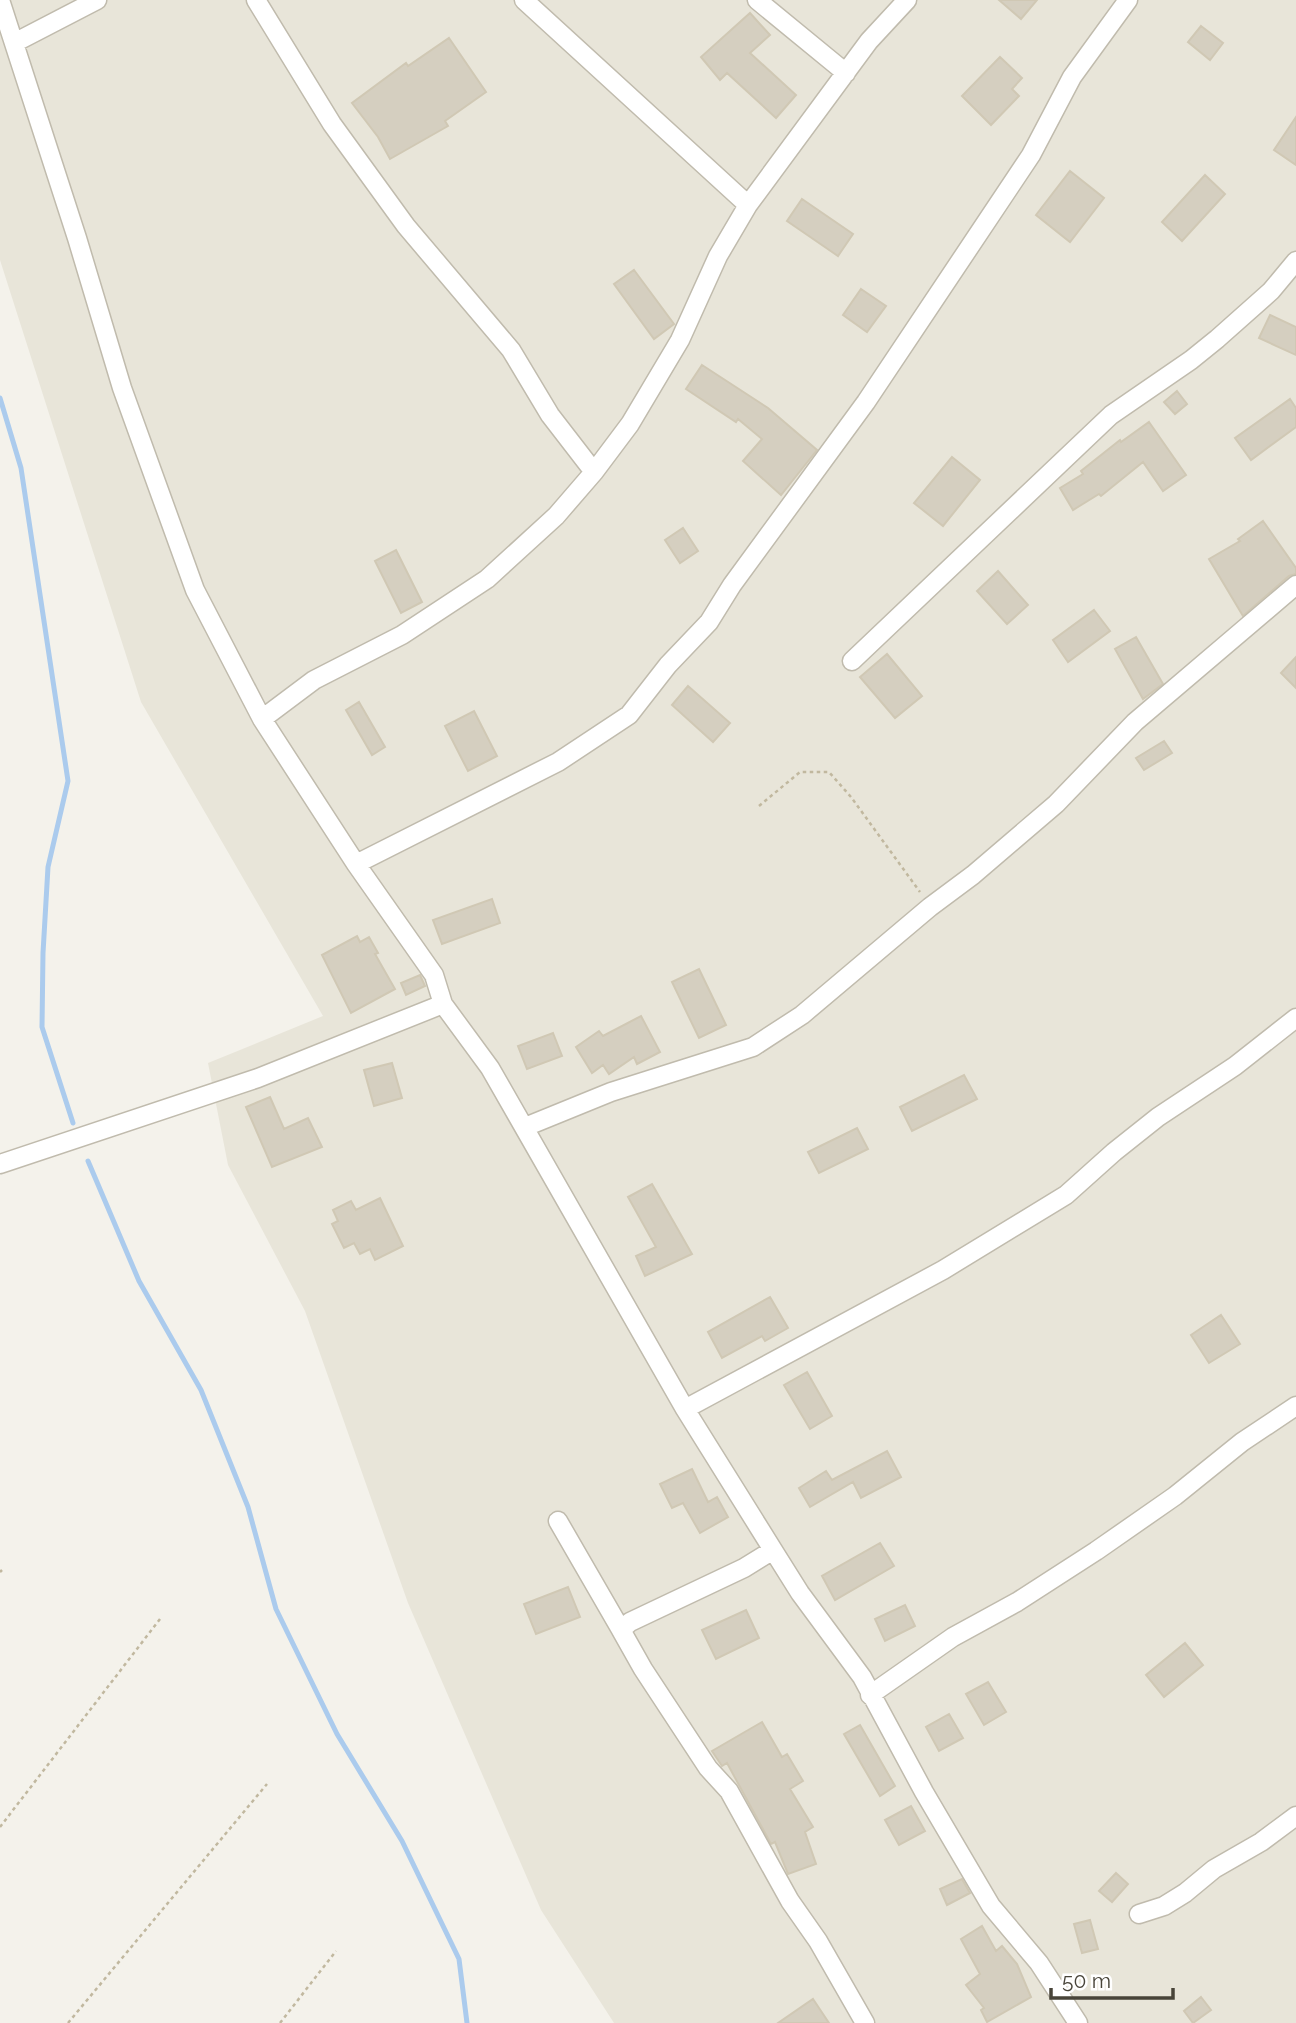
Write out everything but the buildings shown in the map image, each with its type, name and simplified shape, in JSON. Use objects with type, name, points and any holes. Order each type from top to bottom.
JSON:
[{"type":"street","points":[[0,0],[122,388],[195,590],[262,719],[356,864],[434,975],[443,1004],[490,1068],[685,1409],[800,1593],[862,1677],[991,1906],[1040,1963],[1078,2023]]},
{"type":"street","points":[[14,43],[97,0]]},
{"type":"street","points":[[256,0],[339,134],[405,226],[511,350],[550,415],[594,472]]},
{"type":"street","points":[[524,0],[748,205]]},
{"type":"street","points":[[757,0],[846,73]]},
{"type":"street","points":[[262,719],[314,680],[402,635],[487,579],[556,516],[630,424],[680,340],[718,256],[748,205],[869,41],[906,0]]},
{"type":"street","points":[[356,864],[558,762],[629,715],[668,664],[709,622],[732,585],[866,402],[1031,155],[1072,77],[1128,0]]},
{"type":"street","points":[[852,661],[1111,415],[1217,339],[1271,291],[1296,261]]},
{"type":"street","points":[[525,1127],[611,1092],[753,1047],[802,1016],[1056,804],[1135,722],[1296,585]]},
{"type":"street","points":[[0,1164],[258,1078],[443,1004]]},
{"type":"street","points":[[685,1409],[943,1270],[1066,1195],[1158,1117],[1235,1066],[1296,1018]]},
{"type":"street","points":[[870,1695],[953,1637],[1017,1602],[1096,1551],[1175,1496],[1242,1442],[1296,1406]]},
{"type":"street","points":[[558,1521],[643,1669],[708,1768],[729,1791],[790,1900],[818,1941],[865,2023]]},
{"type":"street","points":[[621,1630],[630,1622],[744,1568],[773,1550]]},
{"type":"street","points":[[1139,1914],[1164,1906],[1185,1893],[1214,1869],[1261,1842],[1296,1816]]},
{"type":"path","points":[[759,806],[800,772],[830,772],[930,907]]},
{"type":"path","points":[[0,1828],[160,1619]]},
{"type":"path","points":[[68,2023],[267,1784]]},
{"type":"path","points":[[280,2023],[336,1951]]},
{"type":"shaded area","points":[[0,0],[1296,0],[1296,2023],[614,2023],[541,1910],[408,1603],[305,1311],[228,1165],[208,1063],[323,1016],[141,702],[0,260]]},
{"type":"waterway","points":[[0,398],[21,468],[68,781],[48,867],[42,1027],[73,1123]]},
{"type":"waterway","points":[[88,1161],[139,1281],[201,1390],[248,1507],[276,1609],[337,1734],[402,1841],[459,1959],[467,2023]]}]
